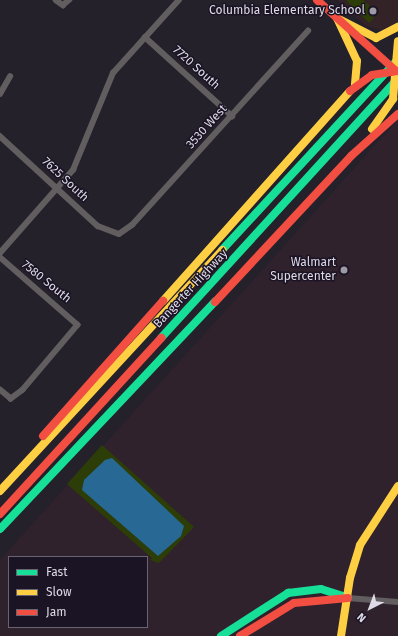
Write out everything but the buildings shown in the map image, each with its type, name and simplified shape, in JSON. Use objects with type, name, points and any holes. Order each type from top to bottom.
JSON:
[{"type":"main road","points":[[317,0],[398,73]]},
{"type":"main road","points":[[337,18],[376,38],[398,28]]},
{"type":"main road","points":[[337,18],[357,61],[355,85]]},
{"type":"main road","points":[[0,529],[120,406],[351,156],[391,105],[398,73],[398,41]]},
{"type":"main road","name":"Bangerter Highway","points":[[3,489],[398,59]]},
{"type":"main road","points":[[3,489],[62,412],[355,85],[372,75],[398,73]]},
{"type":"main road","name":"Bangerter Highway","points":[[0,514],[375,104],[398,73]]},
{"type":"main road","points":[[351,156],[398,114]]},
{"type":"main road","points":[[341,636],[350,578],[360,545],[398,486]]},
{"type":"main road","points":[[221,636],[288,593],[321,589],[348,598]]},
{"type":"main road","points":[[240,636],[294,603],[348,598]]},
{"type":"street","points":[[56,0],[63,5],[70,0]]},
{"type":"street","points":[[0,253],[58,188],[80,160],[106,86],[145,37],[179,0]]},
{"type":"street","name":"3530 West","points":[[119,234],[132,225],[308,31]]},
{"type":"street","name":"7720 South","points":[[145,37],[232,116]]},
{"type":"street","points":[[0,94],[10,77]]},
{"type":"street","name":"7625 South","points":[[0,136],[104,230],[119,234]]},
{"type":"street","name":"7580 South","points":[[0,258],[78,325],[11,398],[0,390]]},
{"type":"street","points":[[348,598],[398,602]]},
{"type":"shaded area","name":"Columbia Elementary School","points":[[337,0],[398,0],[398,22],[381,30],[366,26]]},
{"type":"shaded area","points":[[398,120],[398,636],[0,636],[0,560]]},
{"type":"green space","points":[[346,0],[363,0],[378,13],[369,23]]},
{"type":"green space","points":[[102,445],[194,527],[159,563],[150,560],[152,558],[67,484]]},
{"type":"water","points":[[112,458],[184,526],[181,536],[158,556],[82,490],[84,480],[105,460]]},
{"type":"traffic: fast","points":[[222,250],[398,59]]},
{"type":"traffic: fast","points":[[161,338],[398,78]]},
{"type":"traffic: fast","points":[[0,529],[215,302]]},
{"type":"traffic: fast","points":[[221,636],[288,593],[321,589],[348,598]]},
{"type":"traffic: slow","points":[[337,18],[357,61],[355,85]]},
{"type":"traffic: slow","points":[[337,18],[376,38],[398,27]]},
{"type":"traffic: slow","points":[[372,129],[393,99],[398,41]]},
{"type":"traffic: slow","points":[[163,301],[350,91]]},
{"type":"traffic: slow","points":[[0,491],[222,250]]},
{"type":"traffic: slow","points":[[341,636],[350,578],[360,545],[398,486]]},
{"type":"traffic: jam","points":[[317,0],[395,70]]},
{"type":"traffic: jam","points":[[350,91],[372,75],[398,71]]},
{"type":"traffic: jam","points":[[215,302],[351,156],[398,114]]},
{"type":"traffic: jam","points":[[43,436],[163,301]]},
{"type":"traffic: jam","points":[[0,514],[161,338]]},
{"type":"traffic: jam","points":[[240,636],[294,603],[348,598]]},
{"type":"place","name":"Columbia Elementary School","points":[[373,11]]},
{"type":"place","name":"Walmart Supercenter","points":[[344,270]]}]
